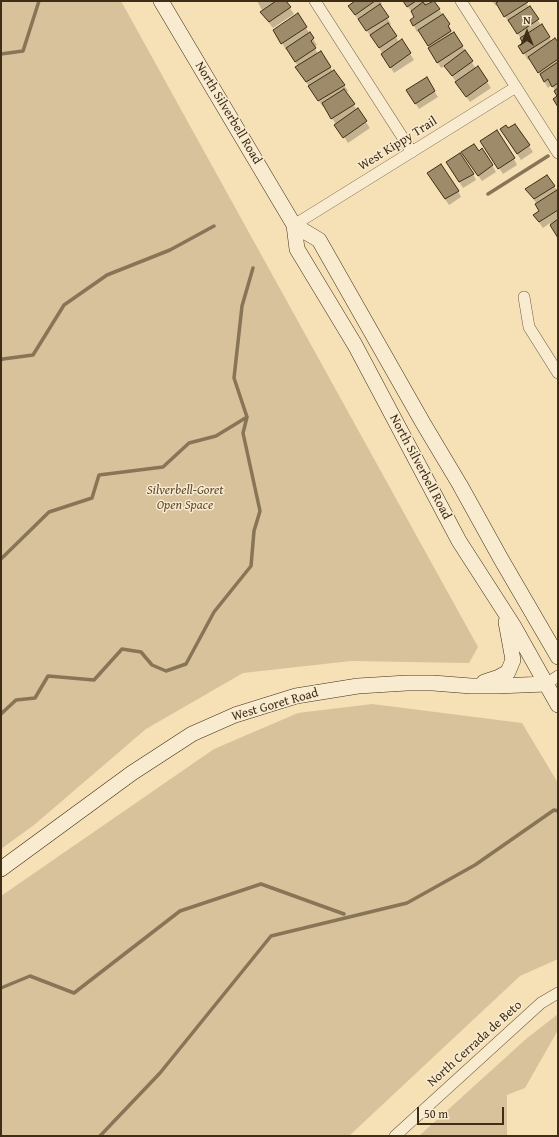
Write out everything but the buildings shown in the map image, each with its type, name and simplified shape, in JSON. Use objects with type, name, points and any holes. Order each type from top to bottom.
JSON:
[{"type":"main road","name":"North Silverbell Road","points":[[161,1],[294,224],[297,249],[355,345],[459,541],[503,609],[554,681],[558,705]]},
{"type":"main road","name":"North Silverbell Road","points":[[294,224],[319,240],[460,485],[500,560],[558,657]]},
{"type":"main road","points":[[471,686],[499,677],[508,672],[513,660],[503,609]]},
{"type":"main road","name":"West Goret Road","points":[[1,869],[132,773],[192,734],[235,714],[296,696],[358,686],[433,683],[471,686],[497,686],[554,681]]},
{"type":"street","points":[[315,1],[412,152]]},
{"type":"street","points":[[461,1],[558,153]]},
{"type":"street","name":"West Kippy Trail","points":[[294,224],[516,87]]},
{"type":"street","points":[[524,297],[529,327],[558,373]]},
{"type":"street","name":"North Cerrada de Beto","points":[[395,1136],[541,1003],[558,993]]},
{"type":"green space","name":"Silverbell-Goret Open Space","points":[[1,1],[121,1],[478,647],[469,663],[351,661],[243,673],[146,729],[34,825],[1,849]]},
{"type":"green space","points":[[372,704],[522,723],[558,783],[558,959],[520,976],[349,1136],[1,1136],[1,896],[214,749],[298,713]]},
{"type":"green space","points":[[558,1014],[558,1030],[525,1088],[507,1095],[507,1136],[419,1136],[526,1039]]},
{"type":"waterway","points":[[1,54],[23,51],[39,1]]},
{"type":"waterway","points":[[488,194],[548,156]]},
{"type":"waterway","points":[[1,360],[33,355],[64,305],[107,275],[170,250],[214,226]]},
{"type":"waterway","points":[[1,714],[16,700],[35,698],[48,676],[94,680],[122,649],[141,652],[152,665],[166,671],[186,664],[214,612],[251,566],[254,531],[260,511],[243,433],[247,417],[234,378],[242,306],[253,268]]},
{"type":"waterway","points":[[2,558],[49,512],[92,498],[99,475],[163,467],[189,443],[216,436],[247,417]]},
{"type":"waterway","points":[[100,1136],[160,1073],[271,936],[407,903],[475,865],[554,810],[558,811]]},
{"type":"waterway","points":[[1,988],[30,976],[74,993],[180,911],[261,884],[344,914]]}]
